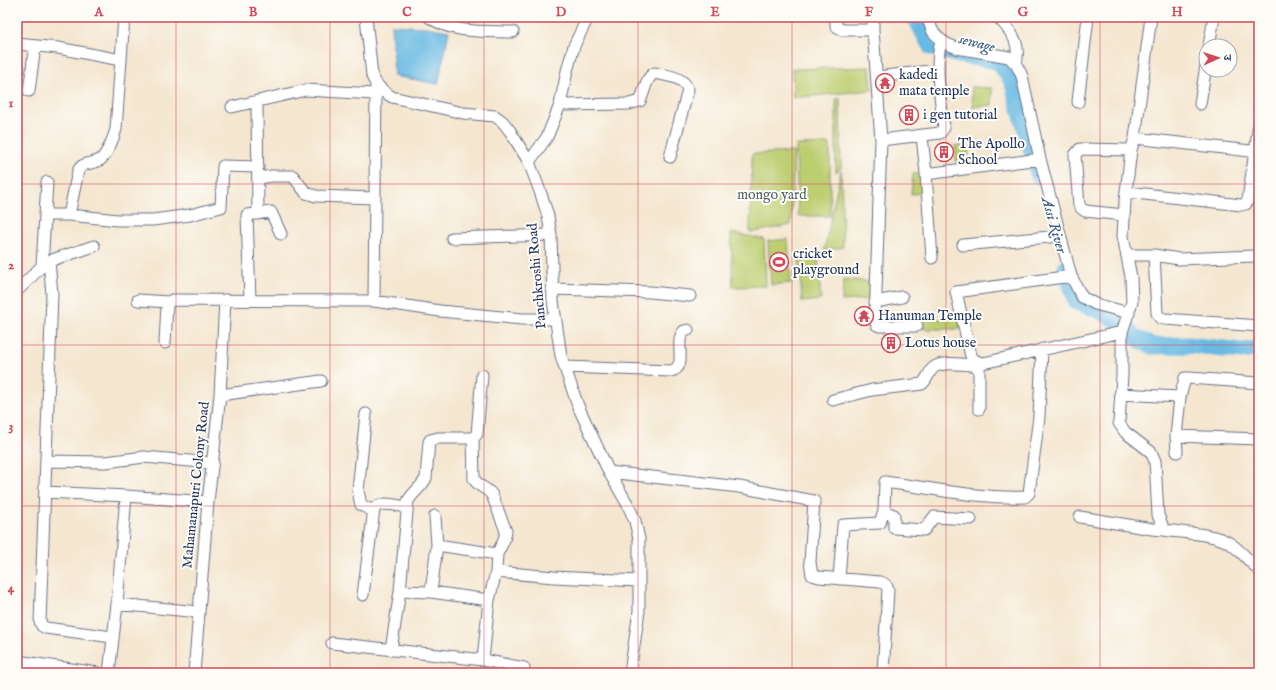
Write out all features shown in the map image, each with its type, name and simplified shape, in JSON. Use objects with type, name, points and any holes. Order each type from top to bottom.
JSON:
[{"type":"street","points":[[69,215],[80,167],[100,160],[114,138],[116,129],[124,17]]},
{"type":"street","points":[[366,17],[371,67],[375,89],[374,301]]},
{"type":"street","points":[[429,17],[443,25],[462,30],[513,32]]},
{"type":"street","points":[[529,162],[547,137],[560,105],[574,46],[588,17]]},
{"type":"street","points":[[836,17],[836,26],[842,30],[873,30]]},
{"type":"street","points":[[873,17],[882,140],[875,321],[877,325],[880,326],[917,326]]},
{"type":"street","points":[[927,17],[933,32],[941,40],[957,48],[1009,57],[1016,64],[1022,76],[1037,160],[1069,277],[1079,294],[1085,299],[1125,323]]},
{"type":"street","points":[[998,17],[1006,26],[1018,46],[1019,52],[1016,64]]},
{"type":"street","points":[[1078,102],[1088,17]]},
{"type":"street","points":[[1151,17],[1135,138],[1131,150],[1124,215],[1123,236],[1132,277],[1132,302],[1125,323],[1120,394],[1120,426],[1125,432],[1151,452],[1153,456],[1155,461],[1158,515],[1164,530]]},
{"type":"street","points":[[1210,38],[1214,17]]},
{"type":"street","points":[[882,140],[940,133],[944,128],[938,70],[938,52],[941,40]]},
{"type":"street","points":[[17,44],[58,48],[121,60]]},
{"type":"street","points":[[29,91],[35,46]]},
{"type":"street","points":[[877,77],[938,70]]},
{"type":"street","points":[[560,105],[629,104],[640,101],[648,78],[655,73],[682,80],[686,84],[688,90],[670,157]]},
{"type":"street","points":[[1200,104],[1204,78]]},
{"type":"street","points":[[232,107],[306,90],[375,89]]},
{"type":"street","name":"Panchkroshi Road","points":[[375,89],[392,97],[464,113],[495,116],[503,122],[510,131],[529,162],[548,216],[551,235],[554,319],[561,356],[578,406],[609,472],[628,505],[635,521],[639,538],[639,611],[630,673]]},
{"type":"street","points":[[257,101],[258,214]]},
{"type":"street","points":[[1127,192],[1241,206],[1246,204],[1257,152],[1259,124]]},
{"type":"street","points":[[922,136],[932,258]]},
{"type":"street","points":[[1135,138],[1257,152]]},
{"type":"street","points":[[1124,215],[1085,211],[1081,208],[1079,205],[1075,155],[1080,149],[1131,150]]},
{"type":"street","points":[[926,174],[1037,160]]},
{"type":"street","points":[[45,215],[69,215],[132,221],[190,215],[221,207],[223,166],[272,176],[293,176],[306,193],[316,196],[374,198]]},
{"type":"street","points":[[48,182],[45,215],[45,264],[52,294],[40,622],[42,626],[46,628],[112,637]]},
{"type":"street","points":[[250,300],[247,215],[271,212],[281,234]]},
{"type":"street","points":[[452,238],[551,235]]},
{"type":"street","points":[[963,245],[1058,237]]},
{"type":"street","points":[[17,291],[45,264],[94,246]]},
{"type":"street","points":[[1128,256],[1154,255],[1179,259],[1254,256]]},
{"type":"street","points":[[1154,255],[1157,313],[1160,318],[1259,326]]},
{"type":"street","points":[[979,364],[971,356],[956,292],[1069,277]]},
{"type":"street","points":[[552,289],[650,292],[690,296]]},
{"type":"street","points":[[875,302],[902,297]]},
{"type":"street","points":[[138,300],[169,302],[172,300],[374,301],[522,319],[554,319]]},
{"type":"street","name":"Mahamanapuri Colony Road","points":[[194,673],[208,502],[220,395],[225,300]]},
{"type":"street","points":[[165,343],[166,307],[169,302]]},
{"type":"street","points":[[833,400],[872,390],[922,384],[926,381],[931,370],[940,364],[979,364],[1042,349],[1125,323]]},
{"type":"street","points":[[565,367],[676,370],[679,365],[680,337],[684,331],[688,330]]},
{"type":"street","points":[[839,579],[842,525],[880,524],[884,511],[885,482],[971,494],[1007,497],[1028,496],[1039,417],[1042,349]]},
{"type":"street","points":[[979,364],[979,409]]},
{"type":"street","points":[[482,375],[478,432],[473,438],[474,479],[477,484],[490,491],[505,528],[504,540],[497,554],[496,572],[489,600],[483,660]]},
{"type":"street","points":[[1177,452],[1176,436],[1180,397],[1185,378],[1259,383]]},
{"type":"street","points":[[220,395],[321,381]]},
{"type":"street","points":[[1120,394],[1180,397]]},
{"type":"street","points":[[366,414],[358,499],[362,506],[373,511]]},
{"type":"street","points":[[1176,436],[1259,439]]},
{"type":"street","points":[[391,650],[400,591],[407,507],[410,497],[423,484],[426,478],[429,442],[430,440],[438,438],[473,438]]},
{"type":"street","points":[[46,461],[106,462],[144,457],[213,463]]},
{"type":"street","points":[[609,472],[739,487],[814,501],[810,562],[810,572],[813,576],[880,582],[887,586],[883,673]]},
{"type":"street","points":[[45,492],[208,502]]},
{"type":"street","points":[[109,673],[117,604],[126,496]]},
{"type":"street","points":[[363,595],[373,511],[376,506],[382,504],[407,507]]},
{"type":"street","points":[[884,511],[894,515],[894,528],[924,530],[934,517],[971,519]]},
{"type":"street","points":[[432,592],[437,545],[435,516]]},
{"type":"street","points":[[1080,517],[1210,536],[1232,544],[1259,570]]},
{"type":"street","points":[[437,545],[497,554]]},
{"type":"street","points":[[496,572],[554,577],[639,581]]},
{"type":"street","points":[[400,591],[432,592],[489,600]]},
{"type":"street","points":[[117,604],[199,612]]},
{"type":"street","points":[[332,643],[483,660],[524,668]]},
{"type":"street","points":[[17,661],[98,673]]},
{"type":"green space","points":[[877,17],[912,17],[916,24],[877,19]]},
{"type":"green space","points":[[870,67],[872,90],[793,98],[792,69]]},
{"type":"green space","points":[[971,87],[992,88],[992,105],[973,107]]},
{"type":"green space","points":[[840,98],[841,168],[836,172],[836,99]]},
{"type":"green space","points":[[830,144],[830,216],[798,216],[796,145]]},
{"type":"green space","points":[[968,145],[969,162],[956,162],[955,146]]},
{"type":"green space","name":"mongo yard","points":[[794,152],[791,225],[750,233],[752,154]]},
{"type":"green space","points":[[841,170],[843,247],[824,251]]},
{"type":"green space","points":[[922,173],[923,193],[911,194],[913,174]]},
{"type":"green space","points":[[731,233],[764,239],[766,286],[733,287]]},
{"type":"green space","name":"cricket playground","points":[[788,239],[791,283],[771,285],[768,241]]},
{"type":"green space","points":[[818,257],[821,300],[802,302],[799,259]]},
{"type":"green space","points":[[843,279],[872,282],[872,299],[842,301]]},
{"type":"green space","points":[[958,317],[961,329],[923,329],[923,320]]},
{"type":"water","points":[[391,25],[426,27],[449,31],[438,84],[394,76]]},
{"type":"waterway","name":"Assi River","points":[[915,17],[931,47],[959,55],[998,61],[1012,81],[1039,176]]},
{"type":"waterway","name":"Assi River","points":[[1066,268],[1076,302],[1101,311],[1123,323],[1133,336],[1152,346],[1188,345],[1242,351],[1259,348]]},
{"type":"place","name":"kadedi mata temple","points":[[885,83]]},
{"type":"place","name":"i gen tutorial","points":[[909,115]]},
{"type":"place","name":"The Apollo School","points":[[944,152]]},
{"type":"place","name":"cricket playground","points":[[779,262]]},
{"type":"place","name":"Hanuman Temple","points":[[864,316]]},
{"type":"place","name":"Lotus house","points":[[891,343]]},
{"type":"water label","name":"sewage","points":[[977,43]]}]
